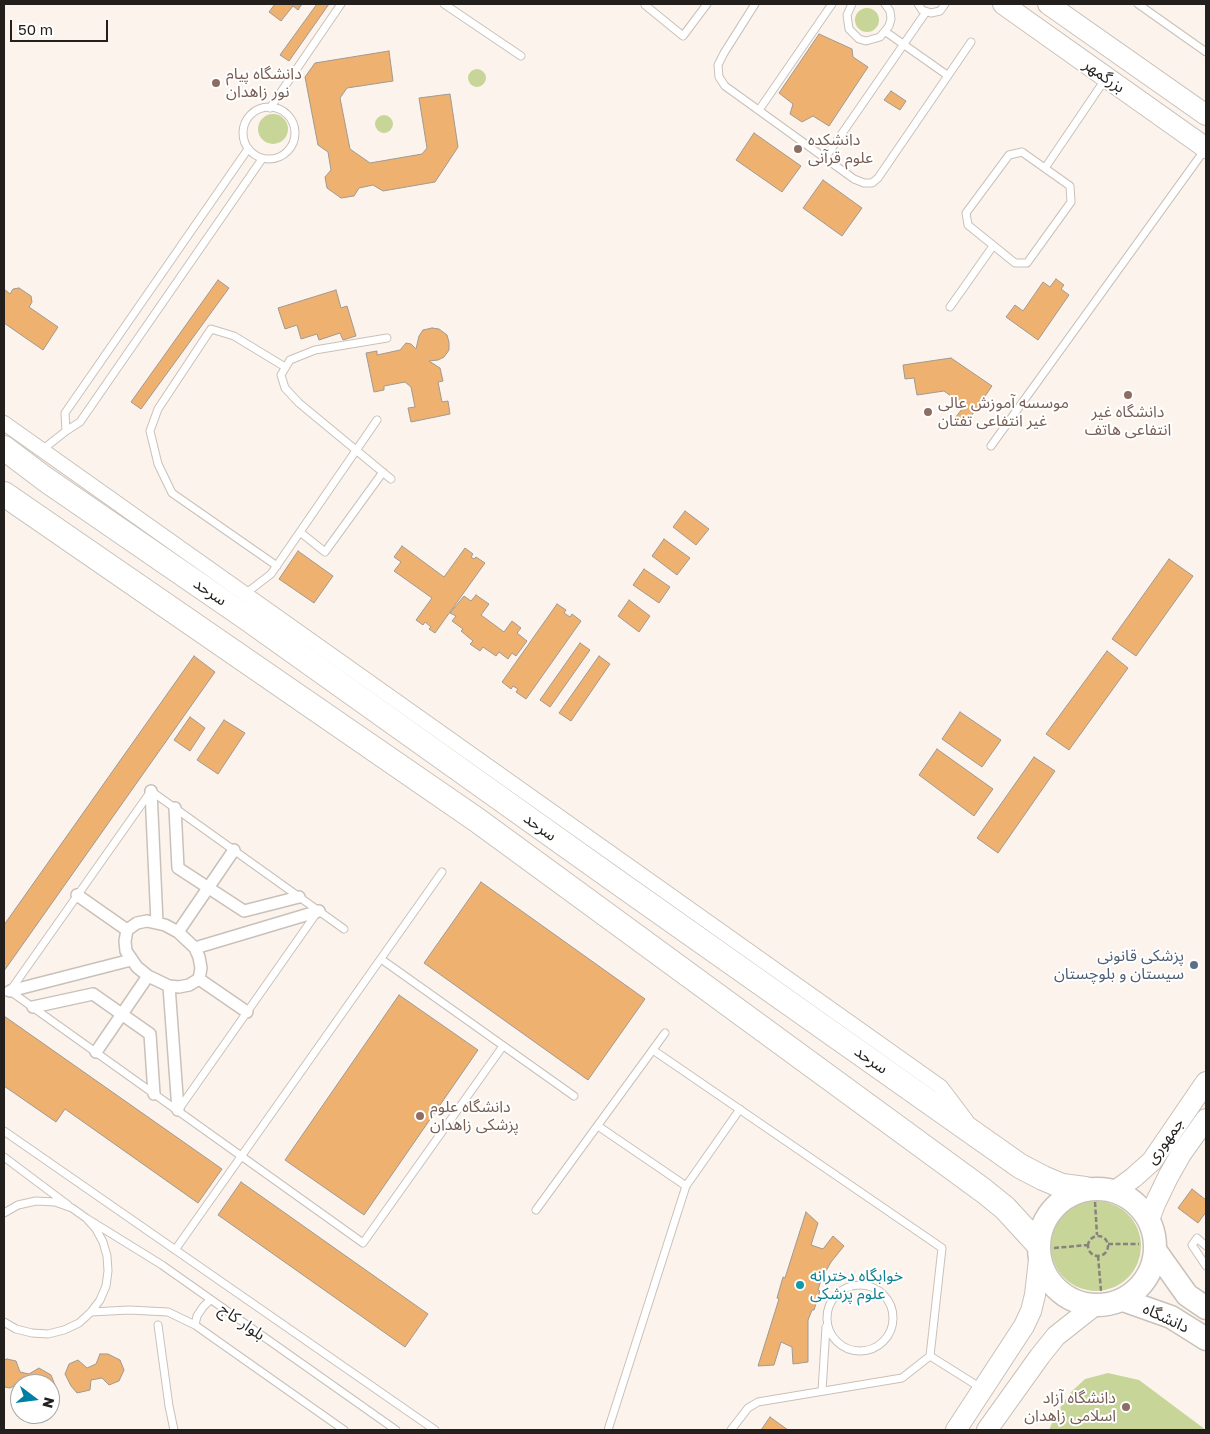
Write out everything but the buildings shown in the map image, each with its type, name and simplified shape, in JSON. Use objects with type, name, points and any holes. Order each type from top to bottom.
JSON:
[{"type":"highway","name":"سرحد","points":[[4,448],[45,479],[247,618],[1020,1166],[1062,1186],[1099,1190]]},
{"type":"highway","name":"سرحد","points":[[4,494],[477,820],[984,1191],[1005,1208],[1043,1251]]},
{"type":"main road","name":"بزرگمهر","points":[[1003,4],[1206,148]]},
{"type":"main road","name":"بزرگمهر","points":[[1048,4],[1206,115]]},
{"type":"main road","name":"جمهوری","points":[[1099,1190],[1133,1178],[1152,1161],[1206,1082]]},
{"type":"main road","name":"جمهوری","points":[[1149,1220],[1168,1177],[1206,1119]]},
{"type":"main road","points":[[956,1430],[1024,1326],[1031,1311],[1043,1251],[1041,1229],[1048,1215],[1058,1203],[1070,1195],[1099,1190],[1129,1198],[1141,1208],[1149,1220],[1155,1246],[1153,1265],[1146,1279],[1136,1291],[1106,1304],[1056,1336],[987,1430]]},
{"type":"main road","name":"دانشگاه","points":[[1155,1246],[1187,1295],[1206,1308]]},
{"type":"main road","name":"دانشگاه","points":[[1043,1251],[1044,1274],[1059,1292],[1079,1303],[1106,1304],[1171,1318],[1206,1339]]},
{"type":"street","points":[[4,423],[941,1088],[977,1135]]},
{"type":"street","points":[[151,791],[157,922]]},
{"type":"street","points":[[175,808],[178,868],[244,911],[299,897]]},
{"type":"street","points":[[178,932],[234,850]]},
{"type":"street","points":[[77,895],[127,930]]},
{"type":"street","points":[[195,948],[319,911]]},
{"type":"street","points":[[157,922],[178,932],[195,948],[200,957],[199,979],[190,985],[169,986],[148,976],[131,960],[126,952],[127,930],[137,923],[157,922]]},
{"type":"street","points":[[7,991],[131,960]]},
{"type":"street","points":[[96,1052],[148,976]]},
{"type":"street","points":[[199,979],[247,1012]]},
{"type":"street","points":[[169,986],[178,1110]]},
{"type":"street","points":[[33,1007],[93,994],[150,1034],[154,1094]]},
{"type":"lane","points":[[270,108],[341,4]]},
{"type":"lane","points":[[444,4],[521,56]]},
{"type":"lane","points":[[645,6],[684,36],[707,4]]},
{"type":"lane","points":[[755,4],[718,65],[719,78],[725,86],[854,179],[864,184],[872,183],[878,178],[947,75],[972,42]]},
{"type":"lane","points":[[759,110],[832,4]]},
{"type":"lane","points":[[848,5],[846,22],[849,29],[859,39],[866,41],[874,40],[886,32],[891,19],[886,4]]},
{"type":"lane","points":[[918,4],[926,12],[936,13],[945,4]]},
{"type":"lane","points":[[1138,4],[1206,52]]},
{"type":"lane","points":[[825,158],[926,12]]},
{"type":"lane","points":[[886,32],[947,75]]},
{"type":"lane","points":[[1045,168],[1107,78]]},
{"type":"lane","points":[[262,108],[270,108],[279,109],[291,120],[294,137],[286,152],[279,157],[262,159],[248,149],[243,134],[244,125],[254,112],[262,108]]},
{"type":"lane","points":[[991,446],[1206,148]]},
{"type":"lane","points":[[66,431],[65,413],[248,149]]},
{"type":"lane","points":[[1022,152],[1070,186],[1071,202],[1027,263],[1015,263],[993,246],[968,226],[966,213],[1009,155],[1022,152]]},
{"type":"lane","points":[[42,450],[80,422],[262,159]]},
{"type":"lane","points":[[950,307],[993,246]]},
{"type":"lane","points":[[277,566],[172,493],[158,464],[150,431],[158,409],[211,330],[234,336],[285,367]]},
{"type":"lane","points":[[387,338],[315,350],[290,360],[281,375],[285,388],[299,403],[391,479]]},
{"type":"lane","points":[[245,594],[271,574],[377,420]]},
{"type":"lane","points":[[300,532],[325,552],[383,472]]},
{"type":"lane","points":[[344,929],[151,791],[7,991],[33,1007],[363,1242],[503,1046]]},
{"type":"lane","points":[[175,1250],[442,872]]},
{"type":"lane","points":[[178,1110],[319,911]]},
{"type":"lane","points":[[381,959],[574,1096]]},
{"type":"lane","points":[[536,1210],[665,1033]]},
{"type":"lane","points":[[653,1050],[942,1248],[930,1356],[902,1378],[758,1402],[748,1408],[731,1430]]},
{"type":"lane","points":[[608,1430],[686,1186],[740,1110]]},
{"type":"lane","points":[[598,1126],[686,1186]]},
{"type":"lane","points":[[4,1131],[435,1430]]},
{"type":"lane","points":[[4,1157],[86,1218],[96,1229],[103,1242],[107,1256],[108,1271],[106,1286],[100,1300],[79,1323],[64,1330],[48,1334],[16,1329],[4,1322]]},
{"type":"lane","points":[[4,1213],[18,1205],[36,1201],[54,1202],[72,1208]]},
{"type":"lane","name":"بلوار کاج","points":[[86,1218],[162,1266],[396,1430]]},
{"type":"lane","points":[[1206,1246],[1197,1238],[1192,1245],[1206,1266]]},
{"type":"lane","points":[[822,1391],[827,1322],[829,1305],[834,1298],[848,1287],[856,1285],[873,1287],[880,1292],[891,1306],[893,1314],[893,1323],[886,1339],[880,1345],[864,1351],[855,1351],[839,1344],[829,1330],[827,1322]]},
{"type":"lane","points":[[195,1326],[203,1307],[210,1300]]},
{"type":"lane","name":"بلوار کاج","points":[[91,1312],[129,1310],[168,1312],[195,1326],[344,1430]]},
{"type":"lane","points":[[158,1324],[174,1430]]},
{"type":"lane","points":[[930,1356],[983,1390]]},
{"type":"path","points":[[1097,1235],[1099,1190]]},
{"type":"path","points":[[1097,1235],[1105,1238],[1108,1244],[1107,1251],[1098,1256]]},
{"type":"path","points":[[1097,1235],[1090,1239],[1088,1245],[1090,1252],[1098,1256]]},
{"type":"path","points":[[1108,1244],[1155,1246]]},
{"type":"path","points":[[1043,1251],[1088,1245]]},
{"type":"path","points":[[1098,1256],[1106,1304]]},
{"type":"green space","points":[[867,8],[872,9],[878,15],[878,25],[872,31],[867,32],[862,31],[856,25],[855,20],[856,15],[862,9]]},
{"type":"green space","points":[[473,69],[481,69],[486,74],[484,85],[473,87],[468,82],[468,74]]},
{"type":"green space","points":[[273,114],[284,118],[288,129],[284,140],[273,144],[262,140],[258,129],[262,118]]},
{"type":"green space","points":[[384,115],[390,118],[393,124],[390,130],[384,133],[378,130],[375,124],[378,118]]},
{"type":"green space","points":[[1096,1201],[1113,1204],[1128,1214],[1138,1229],[1141,1246],[1138,1263],[1128,1278],[1113,1288],[1096,1291],[1079,1288],[1064,1278],[1054,1263],[1051,1246],[1054,1229],[1064,1214],[1079,1204]]},
{"type":"green space","points":[[1108,1373],[1139,1380],[1206,1430],[1049,1430],[1056,1414],[1070,1393],[1085,1379]]},
{"type":"place","name":"دانشگاه پیام نور زاهدان","points":[[216,83]]},
{"type":"place","name":"دانشکده علوم قرآنی","points":[[798,149]]},
{"type":"place","name":"دانشگاه غیر انتفاعی هاتف","points":[[1128,395]]},
{"type":"place","name":"موسسه آموزش عالی غیر انتفاعی تفتان","points":[[928,412]]},
{"type":"place","name":"پزشکی قانونی سیستان و بلوچستان","points":[[1194,965]]},
{"type":"place","name":"دانشگاه علوم پزشکی زاهدان","points":[[420,1116]]},
{"type":"place","name":"خوابگاه دخترانه علوم پزشکی","points":[[800,1285]]},
{"type":"place","name":"دانشگاه آزاد اسلامی زاهدان","points":[[1126,1407]]}]
